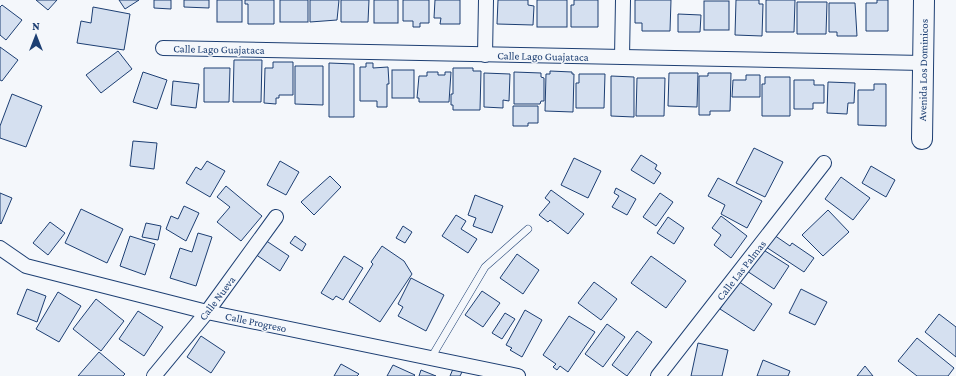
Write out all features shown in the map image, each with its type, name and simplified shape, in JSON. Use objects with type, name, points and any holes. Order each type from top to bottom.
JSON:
[{"type":"street","points":[[485,55],[486,0]]},
{"type":"street","points":[[622,57],[623,0]]},
{"type":"street","name":"Avenida Los Dominicos","points":[[922,139],[924,0]]},
{"type":"street","name":"Calle Lago Guajataca","points":[[162,48],[923,64]]},
{"type":"street","name":"Calle Las Palmas","points":[[658,376],[824,163]]},
{"type":"street","name":"Calle Nueva","points":[[154,376],[207,312],[276,217]]},
{"type":"street","name":"Calle Progreso","points":[[0,248],[26,266],[207,312],[518,376]]},
{"type":"lane","points":[[432,358],[485,267],[528,229]]},
{"type":"building","points":[[36,0],[57,0],[48,10]]},
{"type":"building","points":[[119,0],[139,0],[125,9]]},
{"type":"building","points":[[154,0],[171,0],[171,9],[154,8]]},
{"type":"building","points":[[184,0],[209,0],[209,8],[184,7]]},
{"type":"building","points":[[217,0],[242,0],[242,22],[217,22]]},
{"type":"building","points":[[245,0],[274,0],[274,24],[248,24],[248,4],[245,4]]},
{"type":"building","points":[[280,0],[308,0],[308,22],[280,22]]},
{"type":"building","points":[[310,0],[339,0],[337,20],[310,22]]},
{"type":"building","points":[[341,0],[369,0],[368,22],[341,22]]},
{"type":"building","points":[[374,0],[398,0],[398,23],[374,23]]},
{"type":"building","points":[[403,0],[429,0],[429,23],[420,23],[420,27],[413,27],[413,21],[403,21]]},
{"type":"building","points":[[435,0],[460,0],[460,24],[440,24],[441,18],[434,18]]},
{"type":"building","points":[[498,0],[528,0],[528,5],[534,6],[533,25],[497,24]]},
{"type":"building","points":[[537,0],[567,0],[567,27],[537,27]]},
{"type":"building","points":[[574,0],[598,0],[598,27],[571,27],[571,5],[574,5]]},
{"type":"building","points":[[635,0],[671,0],[670,31],[642,31],[642,23],[635,23]]},
{"type":"building","points":[[736,0],[759,0],[759,4],[763,4],[762,36],[735,35]]},
{"type":"building","points":[[766,0],[795,0],[794,32],[766,32]]},
{"type":"building","points":[[877,0],[888,0],[888,31],[866,31],[866,3],[877,3]]},
{"type":"building","points":[[704,1],[729,1],[729,30],[704,30]]},
{"type":"building","points":[[797,2],[827,2],[826,34],[797,34]]},
{"type":"building","points":[[829,3],[855,3],[857,36],[837,36],[837,32],[829,32]]},
{"type":"building","points":[[2,5],[22,20],[6,40],[0,35],[0,7]]},
{"type":"building","points":[[93,7],[130,14],[124,50],[77,43],[81,21],[91,23]]},
{"type":"building","points":[[678,14],[701,15],[700,32],[678,32]]},
{"type":"building","points":[[0,47],[18,60],[2,81],[0,80]]},
{"type":"building","points":[[118,51],[132,69],[101,93],[86,75]]},
{"type":"building","points":[[234,60],[262,60],[261,102],[233,102]]},
{"type":"building","points":[[273,62],[293,62],[293,95],[279,95],[279,98],[276,98],[276,104],[264,103],[265,68],[273,68]]},
{"type":"building","points":[[329,63],[354,64],[354,117],[329,117]]},
{"type":"building","points":[[366,63],[373,63],[373,68],[388,67],[389,84],[387,84],[387,107],[377,107],[377,101],[360,101],[360,67],[366,67]]},
{"type":"building","points":[[295,66],[323,66],[323,105],[295,104]]},
{"type":"building","points":[[204,68],[230,68],[229,102],[204,102]]},
{"type":"building","points":[[453,68],[473,68],[473,71],[481,71],[480,110],[453,110],[453,105],[451,105],[451,94],[453,94]]},
{"type":"building","points":[[392,70],[414,70],[414,98],[392,98]]},
{"type":"building","points":[[550,71],[572,72],[572,74],[574,74],[573,112],[545,111],[546,74],[550,74]]},
{"type":"building","points":[[143,72],[167,80],[157,109],[133,102]]},
{"type":"building","points":[[427,72],[438,72],[438,75],[445,75],[445,72],[451,72],[449,102],[419,102],[419,98],[417,98],[419,76],[427,76]]},
{"type":"building","points":[[514,72],[541,73],[541,77],[544,78],[544,101],[541,101],[540,104],[514,104]]},
{"type":"building","points":[[484,73],[510,74],[509,101],[503,100],[503,108],[484,107]]},
{"type":"building","points":[[669,73],[698,73],[697,107],[668,106]]},
{"type":"building","points":[[708,73],[731,73],[730,111],[710,111],[710,115],[699,115],[699,76],[708,76]]},
{"type":"building","points":[[579,74],[605,74],[604,108],[576,108],[576,83],[579,83]]},
{"type":"building","points":[[746,75],[760,75],[760,97],[732,97],[733,80],[746,80]]},
{"type":"building","points":[[611,76],[634,77],[634,117],[611,116]]},
{"type":"building","points":[[765,77],[790,77],[790,116],[762,116],[762,84],[765,84]]},
{"type":"building","points":[[637,78],[665,78],[664,116],[636,116]]},
{"type":"building","points":[[794,80],[814,80],[814,85],[824,85],[824,103],[813,103],[813,109],[794,109]]},
{"type":"building","points":[[173,81],[199,84],[196,108],[171,105]]},
{"type":"building","points":[[828,82],[855,83],[854,103],[848,103],[847,114],[827,113]]},
{"type":"building","points":[[874,84],[886,84],[886,126],[858,125],[858,90],[874,90]]},
{"type":"building","points":[[12,94],[42,106],[26,147],[0,138],[0,126]]},
{"type":"building","points":[[513,106],[538,106],[538,123],[528,123],[528,126],[513,126]]},
{"type":"building","points":[[133,141],[157,143],[154,169],[130,166]]},
{"type":"building","points":[[754,148],[783,162],[765,197],[736,183]]},
{"type":"building","points":[[641,155],[657,165],[655,169],[661,173],[654,184],[631,170]]},
{"type":"building","points":[[574,158],[601,171],[588,198],[561,185]]},
{"type":"building","points":[[207,161],[225,171],[210,197],[186,183],[196,167],[201,170]]},
{"type":"building","points":[[280,161],[299,172],[286,195],[267,185]]},
{"type":"building","points":[[871,166],[895,180],[886,197],[862,183]]},
{"type":"building","points":[[330,176],[341,187],[314,215],[301,202]]},
{"type":"building","points":[[841,177],[870,198],[853,220],[825,199]]},
{"type":"building","points":[[718,178],[762,201],[747,228],[721,214],[725,205],[708,196]]},
{"type":"building","points":[[226,186],[262,216],[241,241],[217,222],[230,207],[217,197]]},
{"type":"building","points":[[616,188],[636,199],[627,215],[612,207],[619,196],[614,193]]},
{"type":"building","points":[[551,190],[584,214],[568,234],[550,220],[548,222],[539,215],[550,202],[545,198]]},
{"type":"building","points":[[0,193],[12,198],[1,224],[0,223]]},
{"type":"building","points":[[660,193],[673,202],[656,226],[643,217]]},
{"type":"building","points":[[475,195],[503,206],[492,233],[473,226],[476,218],[468,215]]},
{"type":"building","points":[[184,206],[199,213],[186,241],[166,229],[171,216],[178,219]]},
{"type":"building","points":[[81,209],[123,229],[107,263],[65,243]]},
{"type":"building","points":[[828,210],[849,232],[823,256],[802,235]]},
{"type":"building","points":[[456,215],[466,221],[461,229],[477,239],[468,253],[442,236]]},
{"type":"building","points":[[721,216],[747,236],[731,258],[714,245],[721,235],[712,228]]},
{"type":"building","points":[[668,217],[684,228],[674,244],[657,233]]},
{"type":"building","points":[[50,222],[65,233],[48,255],[33,243]]},
{"type":"building","points":[[146,223],[161,226],[158,240],[142,237]]},
{"type":"building","points":[[403,226],[412,232],[405,243],[396,238]]},
{"type":"building","points":[[198,233],[212,237],[196,286],[170,278],[180,248],[192,252]]},
{"type":"building","points":[[774,235],[790,246],[792,243],[814,258],[804,272],[766,247]]},
{"type":"building","points":[[130,236],[155,244],[145,275],[120,266]]},
{"type":"building","points":[[295,236],[306,244],[302,251],[290,243]]},
{"type":"building","points":[[265,240],[289,256],[280,271],[255,254]]},
{"type":"building","points":[[382,246],[404,261],[412,274],[380,322],[349,302],[373,264],[371,262]]},
{"type":"building","points":[[762,249],[789,266],[774,289],[747,271]]},
{"type":"building","points":[[517,254],[539,270],[523,294],[500,278]]},
{"type":"building","points":[[344,256],[363,268],[343,300],[336,296],[333,300],[321,293]]},
{"type":"building","points":[[651,256],[686,281],[666,308],[631,283]]},
{"type":"building","points":[[411,278],[444,295],[426,331],[398,316],[403,307],[398,304]]},
{"type":"building","points":[[738,281],[772,304],[754,331],[720,309]]},
{"type":"building","points":[[594,282],[617,299],[601,320],[578,303]]},
{"type":"building","points":[[27,289],[46,296],[37,322],[17,314]]},
{"type":"building","points":[[801,289],[827,302],[815,325],[789,313]]},
{"type":"building","points":[[482,291],[500,303],[483,327],[465,315]]},
{"type":"building","points":[[58,292],[81,306],[59,342],[36,329]]},
{"type":"building","points":[[96,299],[124,321],[101,351],[73,329]]},
{"type":"building","points":[[525,310],[542,320],[522,357],[510,350],[512,348],[506,345]]},
{"type":"building","points":[[138,311],[163,327],[144,356],[119,339]]},
{"type":"building","points":[[505,313],[515,319],[502,339],[492,333]]},
{"type":"building","points":[[939,314],[956,327],[956,357],[925,332]]},
{"type":"building","points":[[569,316],[595,332],[568,372],[560,366],[557,370],[553,367],[556,364],[543,355]]},
{"type":"building","points":[[607,324],[625,337],[603,367],[585,354]]},
{"type":"building","points":[[637,331],[652,342],[627,376],[612,365]]},
{"type":"building","points":[[201,336],[225,352],[211,373],[187,357]]},
{"type":"building","points":[[917,338],[954,368],[948,376],[917,376],[898,361]]},
{"type":"building","points":[[698,343],[728,350],[722,376],[691,376]]},
{"type":"building","points":[[99,352],[125,374],[123,376],[78,376]]},
{"type":"building","points":[[763,360],[790,371],[788,376],[757,376]]},
{"type":"building","points":[[341,364],[359,374],[357,376],[334,376]]},
{"type":"building","points":[[393,365],[415,375],[387,376]]},
{"type":"building","points":[[865,366],[873,376],[857,376]]},
{"type":"building","points":[[453,369],[462,372],[460,376],[450,376]]},
{"type":"building","points":[[421,370],[436,376],[419,376]]}]
